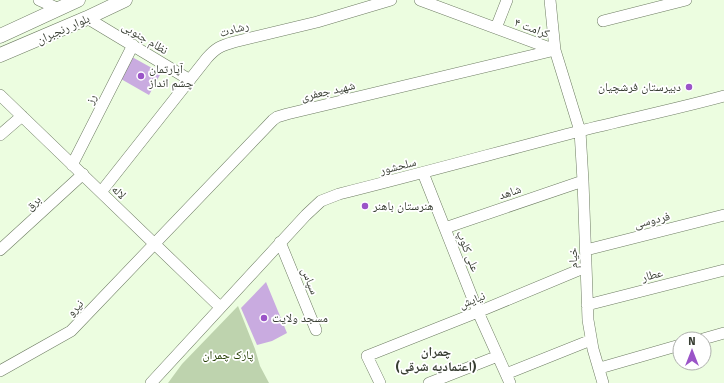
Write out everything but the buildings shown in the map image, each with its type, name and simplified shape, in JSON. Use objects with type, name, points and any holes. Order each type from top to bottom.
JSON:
[{"type":"main road","name":"بلوار رنجبران","points":[[0,56],[125,0]]},
{"type":"main road","name":"بلوار رنجبران","points":[[0,36],[69,3]]},
{"type":"street","points":[[39,0],[69,3]]},
{"type":"street","name":"رشادت","points":[[101,192],[214,50],[222,45],[317,22],[391,0]]},
{"type":"street","name":"کرامت ۴","points":[[420,0],[555,50],[580,131]]},
{"type":"street","points":[[496,28],[507,0]]},
{"type":"street","points":[[550,0],[555,50]]},
{"type":"street","points":[[603,21],[655,4],[686,0]]},
{"type":"street","name":"نظام جنوبی","points":[[87,18],[190,80]]},
{"type":"street","name":"رز","points":[[72,165],[133,45]]},
{"type":"street","name":"شهید جعفری","points":[[154,243],[270,123],[277,118],[287,114],[555,50]]},
{"type":"street","name":"لاله","points":[[0,95],[220,307]]},
{"type":"street","name":"سلحشور","points":[[151,383],[280,242],[321,201],[339,194],[580,131],[724,96]]},
{"type":"street","points":[[0,135],[22,116]]},
{"type":"street","name":"خیام","points":[[580,131],[588,320],[591,340],[603,383]]},
{"type":"street","name":"علی کلوپ","points":[[424,173],[478,312],[508,378]]},
{"type":"street","name":"برق","points":[[0,250],[83,174]]},
{"type":"street","name":"شاهد","points":[[445,228],[583,181]]},
{"type":"street","name":"فردوسی","points":[[586,250],[724,215]]},
{"type":"street","name":"سپاس","points":[[280,242],[316,330]]},
{"type":"street","name":"نیرو","points":[[0,371],[71,332],[154,243]]},
{"type":"street","name":"نیایش","points":[[380,383],[368,356],[586,267]]},
{"type":"street","name":"عطار","points":[[587,305],[724,270]]},
{"type":"street","points":[[712,336],[724,333]]},
{"type":"street","points":[[508,378],[591,340]]},
{"type":"street","points":[[600,368],[672,348]]},
{"type":"street","points":[[429,383],[498,356]]},
{"type":"green space","name":"پارک چمران","points":[[238,306],[260,366],[269,383],[168,383],[182,364]]},
{"type":"place","name":"آپارتمان چشم انداز","points":[[141,76]]},
{"type":"place","name":"دبیرستان فرشچیان","points":[[689,87]]},
{"type":"place","name":"هنرستان باهنر","points":[[365,206]]},
{"type":"place","name":"مسجد ولایت","points":[[264,318]]},
{"type":"district","name":"چمران (اعتمادیه شرقی)","points":[[436,358]]}]
